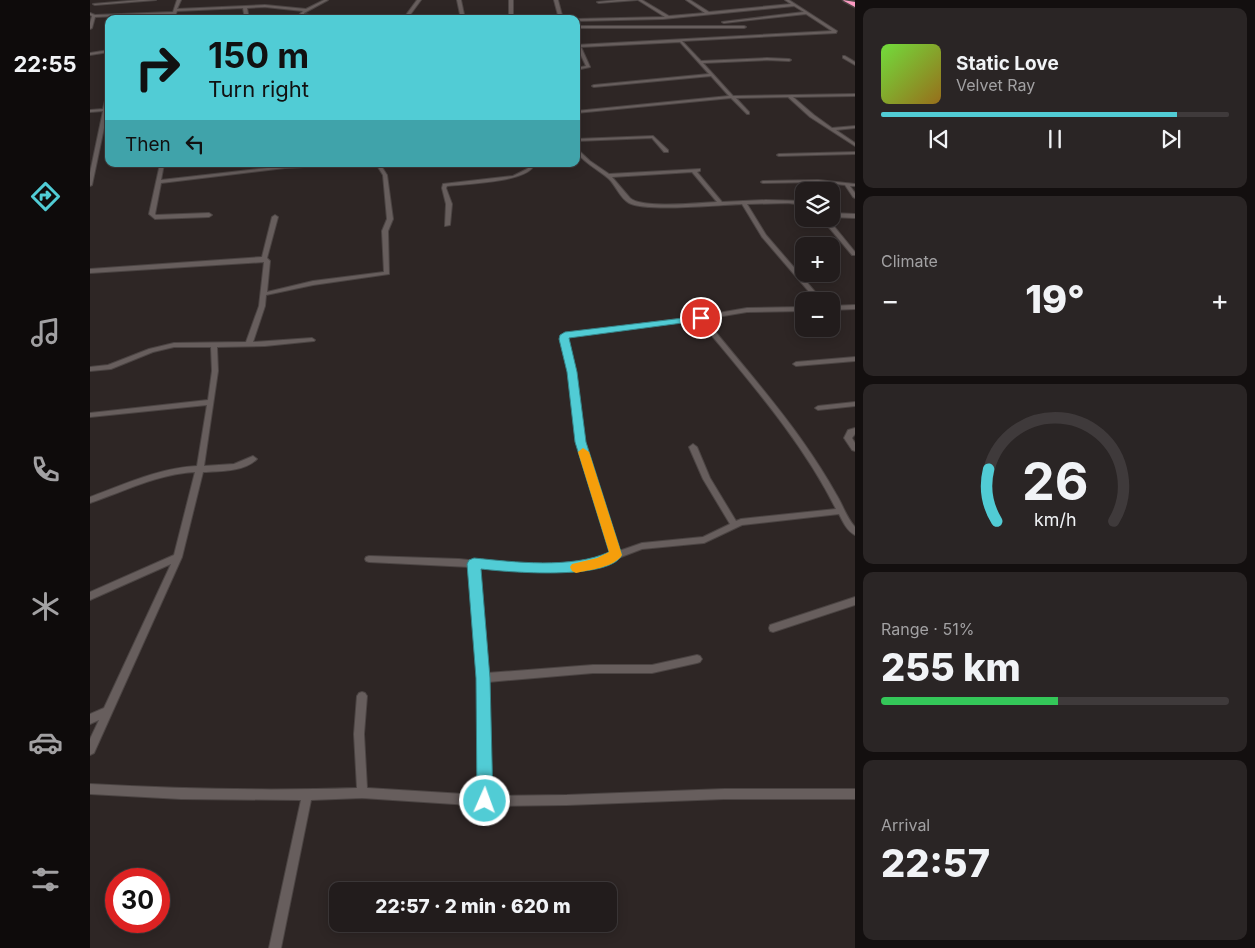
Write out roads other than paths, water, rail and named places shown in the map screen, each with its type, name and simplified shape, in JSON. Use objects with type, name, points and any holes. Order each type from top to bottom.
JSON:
[{"type":"highway","points":[[846,0],[854,2]]},
{"type":"street","points":[[95,4],[154,0]]},
{"type":"street","points":[[174,15],[179,0]]},
{"type":"street","points":[[230,8],[232,0]]},
{"type":"street","points":[[302,15],[307,10],[326,0]]},
{"type":"street","points":[[408,15],[419,0]]},
{"type":"street","points":[[459,0],[462,15]]},
{"type":"street","points":[[511,0],[511,15]]},
{"type":"street","points":[[556,0],[560,15]]},
{"type":"street","points":[[599,2],[635,0]]},
{"type":"street","points":[[640,0],[663,16]]},
{"type":"street","points":[[688,0],[709,14]]},
{"type":"street","points":[[580,46],[681,42],[836,32],[787,0]]},
{"type":"street","points":[[580,20],[663,16],[672,18],[794,5]]},
{"type":"street","points":[[90,28],[92,15],[272,6],[307,10]]},
{"type":"street","points":[[245,7],[246,15]]},
{"type":"street","points":[[700,23],[807,13]]},
{"type":"street","points":[[580,27],[744,27]]},
{"type":"street","points":[[580,28],[584,32]]},
{"type":"street","points":[[681,42],[747,114]]},
{"type":"street","points":[[580,50],[588,67],[580,68]]},
{"type":"street","points":[[90,54],[105,52]]},
{"type":"street","points":[[844,57],[855,64]]},
{"type":"street","points":[[700,62],[789,60]]},
{"type":"street","points":[[594,86],[712,75]]},
{"type":"street","points":[[580,112],[731,97],[855,94]]},
{"type":"street","points":[[789,96],[855,145]]},
{"type":"street","points":[[90,183],[105,106]]},
{"type":"street","points":[[90,112],[104,110]]},
{"type":"street","points":[[831,129],[855,127]]},
{"type":"street","points":[[90,138],[98,137]]},
{"type":"street","points":[[580,140],[623,140],[648,137],[653,138],[666,151]]},
{"type":"street","points":[[779,154],[855,153]]},
{"type":"street","points":[[580,154],[586,162],[607,176],[632,202],[638,204],[663,206],[720,202],[795,203]]},
{"type":"street","points":[[162,167],[152,214],[155,217],[209,215]]},
{"type":"street","points":[[160,182],[285,167]]},
{"type":"street","points":[[264,294],[313,283],[387,273],[385,231],[390,218],[385,175],[380,167]]},
{"type":"street","points":[[447,225],[449,204],[444,188],[447,184],[514,177],[529,170],[531,167]]},
{"type":"street","points":[[607,176],[696,170],[720,202]]},
{"type":"street","points":[[763,182],[818,181],[855,185]]},
{"type":"street","points":[[847,185],[855,196]]},
{"type":"street","points":[[743,202],[761,233],[812,292]]},
{"type":"street","points":[[840,215],[855,216]]},
{"type":"street","points":[[249,344],[264,294],[267,261],[264,259],[275,217]]},
{"type":"street","points":[[832,227],[854,254]]},
{"type":"street","points":[[90,271],[264,259]]},
{"type":"street","points":[[840,308],[854,308]]},
{"type":"street","points":[[616,555],[581,442],[572,372],[564,339],[565,335],[758,309],[795,310]]},
{"type":"street","points":[[701,318],[800,443],[826,481],[855,532]]},
{"type":"street","points":[[90,369],[109,367],[160,347],[180,344],[249,344],[312,340]]},
{"type":"street","points":[[90,750],[178,557],[200,468],[215,372],[214,344]]},
{"type":"street","points":[[796,364],[855,359]]},
{"type":"street","points":[[90,415],[211,402]]},
{"type":"street","points":[[818,408],[855,404]]},
{"type":"street","points":[[855,431],[850,432],[848,438],[855,448]]},
{"type":"street","points":[[693,447],[707,479],[735,525]]},
{"type":"street","points":[[90,500],[162,474],[200,468],[232,468],[253,460]]},
{"type":"street","points":[[369,559],[506,567],[577,568],[600,562],[642,546],[704,540],[741,522],[842,511]]},
{"type":"street","points":[[90,596],[178,557]]},
{"type":"street","points":[[474,564],[483,678],[485,801]]},
{"type":"street","points":[[772,628],[855,601]]},
{"type":"street","points":[[483,678],[593,669],[652,669],[697,659]]},
{"type":"street","points":[[362,696],[359,734],[362,793]]},
{"type":"street","points":[[90,719],[108,711]]},
{"type":"street","points":[[90,789],[181,794],[307,795],[362,793],[485,801],[724,794],[855,794]]},
{"type":"street","points":[[275,948],[307,795]]}]
